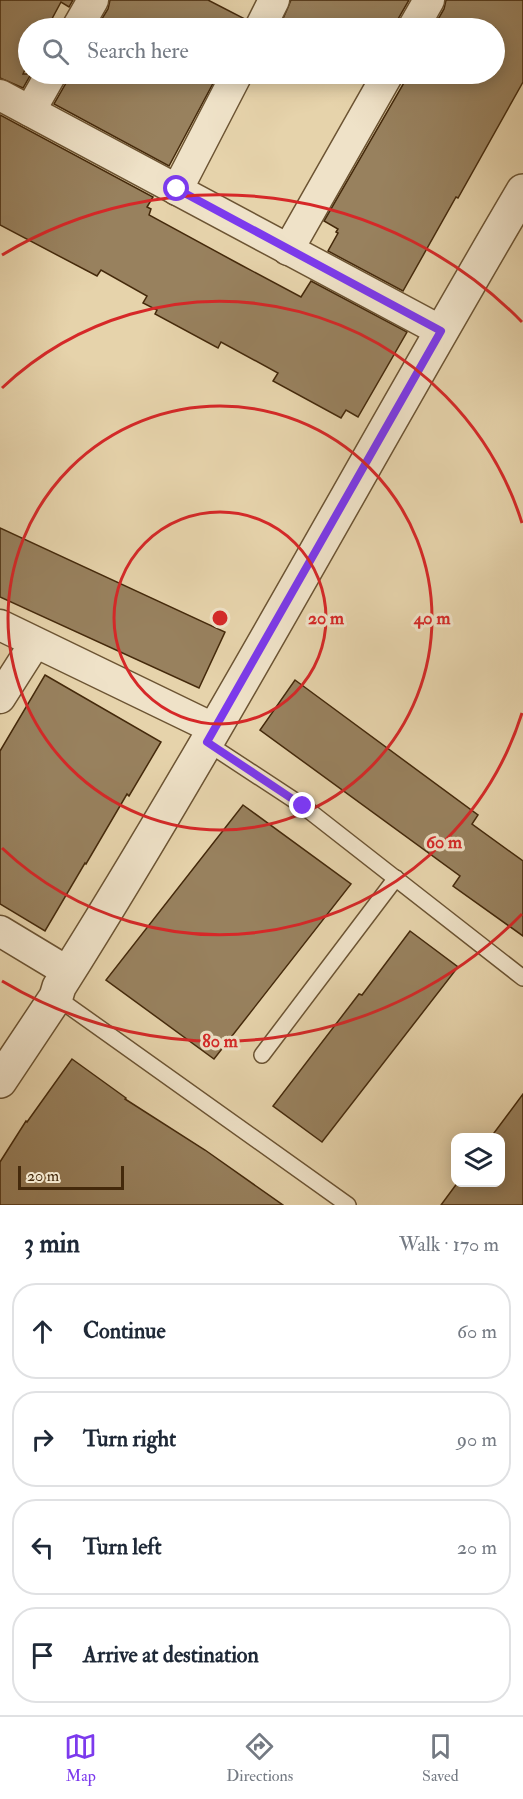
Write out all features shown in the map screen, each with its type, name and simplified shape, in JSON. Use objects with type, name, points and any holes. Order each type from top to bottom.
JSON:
[{"type":"street","points":[[83,18],[93,0]]},
{"type":"street","points":[[265,18],[274,0]]},
{"type":"street","points":[[419,18],[429,0]]},
{"type":"street","points":[[30,111],[45,84]]},
{"type":"street","points":[[177,189],[232,84]]},
{"type":"street","points":[[288,250],[382,84]]},
{"type":"street","points":[[0,95],[441,331]]},
{"type":"street","points":[[0,1081],[62,984],[211,736],[523,191]]},
{"type":"street","points":[[0,626],[211,736]]},
{"type":"street","points":[[0,698],[35,643]]},
{"type":"street","points":[[0,931],[62,984]]},
{"type":"lane","points":[[211,736],[523,978]]},
{"type":"lane","points":[[262,1055],[396,878]]},
{"type":"lane","points":[[62,984],[348,1205]]},
{"type":"building","points":[[0,0],[73,0],[69,7],[61,2],[52,18],[18,18],[18,84],[25,84],[23,88],[0,78]]},
{"type":"building","points":[[110,0],[208,0],[243,18],[102,18]]},
{"type":"building","points":[[291,0],[409,0],[399,18],[283,18]]},
{"type":"building","points":[[446,0],[523,0],[523,82],[403,291],[328,251],[338,229],[324,221],[403,84],[505,84],[505,18],[439,18]]},
{"type":"building","points":[[65,84],[213,84],[169,166],[54,104]]},
{"type":"building","points":[[0,115],[153,197],[147,207],[151,209],[149,215],[301,297],[311,281],[407,332],[358,417],[346,410],[341,418],[273,381],[278,373],[221,342],[218,348],[155,314],[157,310],[143,303],[147,296],[101,270],[97,276],[0,225]]},
{"type":"building","points":[[0,528],[225,632],[199,688],[0,597]]},
{"type":"building","points":[[45,675],[161,742],[45,931],[0,904],[0,751]]},
{"type":"building","points":[[295,680],[478,815],[472,824],[523,861],[523,936],[453,886],[460,876],[260,730]]},
{"type":"building","points":[[243,805],[351,884],[214,1059],[106,980]]},
{"type":"building","points":[[410,931],[458,967],[322,1142],[273,1106]]},
{"type":"building","points":[[72,1059],[125,1099],[205,1150],[283,1205],[0,1205],[0,1162],[26,1121]]},
{"type":"building","points":[[523,1094],[523,1205],[441,1205],[454,1187],[505,1187],[505,1133],[494,1133]]},
{"type":"route","points":[[177,189],[441,331],[207,742],[303,806]]}]
